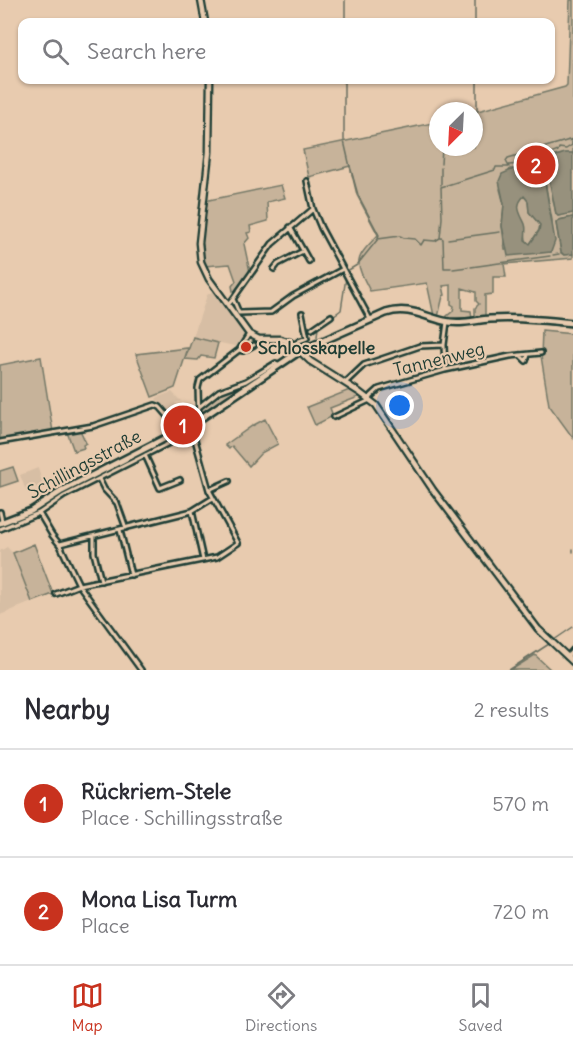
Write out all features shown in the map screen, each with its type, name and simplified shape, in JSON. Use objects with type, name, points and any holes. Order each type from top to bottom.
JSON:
[{"type":"main road","name":"Schillingsstraße","points":[[1,523],[32,510],[62,491],[191,425],[300,351],[386,313],[401,310],[413,311],[447,322],[498,319],[573,323]]},
{"type":"street","points":[[201,0],[204,18]]},
{"type":"street","points":[[210,84],[209,152],[199,243],[201,262],[209,279],[249,334],[260,339],[287,340],[320,367],[369,400],[543,636],[573,662]]},
{"type":"street","points":[[307,181],[313,209],[371,320]]},
{"type":"street","points":[[227,306],[272,244],[313,209]]},
{"type":"street","points":[[290,227],[309,261]]},
{"type":"street","points":[[274,269],[278,264],[303,251]]},
{"type":"street","points":[[233,299],[237,313],[271,312],[293,296],[343,269]]},
{"type":"street","points":[[302,313],[308,338]]},
{"type":"street","points":[[305,330],[312,329],[331,316]]},
{"type":"street","points":[[445,370],[444,345],[447,322]]},
{"type":"street","points":[[294,345],[308,338],[312,329]]},
{"type":"street","points":[[199,420],[200,380],[239,350],[249,334]]},
{"type":"street","points":[[239,350],[243,351],[254,345]]},
{"type":"street","points":[[345,383],[364,365],[420,346],[444,345]]},
{"type":"street","name":"Tannenweg","points":[[334,417],[369,400],[379,388],[445,370],[520,356],[525,361],[528,360],[528,355],[542,353]]},
{"type":"street","name":"Schillingsstraße","points":[[198,409],[219,391],[252,377],[276,363],[280,364]]},
{"type":"street","points":[[238,383],[242,390]]},
{"type":"street","points":[[0,442],[93,426],[155,405],[160,407],[180,430]]},
{"type":"street","points":[[56,594],[79,585],[220,556],[238,543],[209,490],[191,425]]},
{"type":"street","name":"Schillingsstraße","points":[[0,530],[39,513],[52,503],[194,431]]},
{"type":"street","points":[[145,455],[159,487],[162,488],[180,480]]},
{"type":"street","points":[[99,479],[104,489],[117,503],[126,528]]},
{"type":"street","points":[[209,490],[229,481]]},
{"type":"street","points":[[60,544],[192,511],[213,498]]},
{"type":"street","points":[[192,511],[203,560]]},
{"type":"street","points":[[0,512],[1,523]]},
{"type":"street","points":[[39,513],[60,544],[79,585],[141,670]]},
{"type":"street","points":[[120,529],[131,575]]},
{"type":"street","points":[[94,536],[94,553],[101,581]]},
{"type":"street","points":[[567,657],[573,650]]},
{"type":"shaded area","points":[[570,0],[573,0],[573,153],[554,156],[546,163],[556,214],[558,216],[573,213],[573,217],[559,220],[556,223],[561,253],[573,254],[573,258],[504,264],[506,277],[493,277],[493,294],[485,295],[485,316],[475,315],[475,308],[479,304],[476,301],[476,292],[462,288],[462,310],[471,311],[472,319],[446,320],[454,306],[451,304],[451,285],[443,286],[445,295],[438,317],[434,316],[427,283],[370,291],[361,273],[359,261],[364,250],[378,235],[357,195],[350,166],[309,177],[303,150],[429,124],[429,156],[483,156],[483,110],[567,85]],"holes":[[[528,163],[543,171],[552,220],[551,252],[532,253],[505,249],[502,226],[504,204],[500,189],[510,169],[516,169]]]},
{"type":"shaded area","points":[[565,153],[573,153],[573,213],[558,216],[546,163],[548,159]]},
{"type":"shaded area","points":[[528,163],[543,171],[555,241],[551,252],[508,256],[502,226],[504,204],[499,181],[502,174]],"holes":[[[524,196],[528,201],[529,212],[540,225],[539,231],[530,244],[525,240],[526,226],[519,206]]]},
{"type":"shaded area","points":[[281,185],[285,198],[267,202],[268,221],[250,226],[251,232],[247,233],[249,238],[244,244],[250,272],[234,296],[232,286],[236,281],[230,264],[204,266],[200,240],[204,201]]},
{"type":"shaded area","points":[[524,196],[528,201],[529,212],[540,225],[530,244],[526,240],[524,224],[518,209]]},
{"type":"shaded area","points":[[573,217],[573,254],[564,255],[561,252],[556,223],[559,220]]},
{"type":"shaded area","points":[[213,291],[246,333],[239,347],[193,337],[207,295]]},
{"type":"shaded area","points":[[542,331],[573,334],[573,438],[549,405],[541,356]]},
{"type":"shaded area","points":[[193,337],[218,343],[214,358],[201,356],[198,360],[185,359]]},
{"type":"shaded area","points":[[188,348],[175,388],[152,397],[136,354]]},
{"type":"shaded area","points":[[41,357],[53,432],[12,437],[0,441],[0,365]]},
{"type":"shaded area","points":[[236,386],[238,389],[200,416],[208,400]]},
{"type":"shaded area","points":[[352,389],[361,396],[330,408],[333,416],[315,425],[307,407]]},
{"type":"shaded area","points":[[172,392],[181,401],[175,403],[182,410],[173,418],[156,399]]},
{"type":"shaded area","points":[[265,419],[278,444],[261,453],[249,466],[232,446],[229,449],[225,445]]},
{"type":"shaded area","points":[[80,430],[86,443],[83,445],[84,448],[74,451],[67,432]]},
{"type":"shaded area","points":[[13,467],[18,481],[0,487],[0,471]]},
{"type":"shaded area","points":[[38,468],[43,485],[26,491],[20,475]]},
{"type":"shaded area","points":[[34,544],[53,594],[32,602],[13,553]]},
{"type":"shaded area","points":[[7,547],[13,553],[32,602],[0,615],[0,551]]},
{"type":"shaded area","points":[[535,655],[551,670],[511,670]]},
{"type":"waterway","points":[[345,0],[345,18]]},
{"type":"waterway","points":[[475,0],[475,18]]},
{"type":"waterway","points":[[344,84],[344,140]]},
{"type":"waterway","points":[[477,84],[477,102]]},
{"type":"waterway","points":[[317,337],[318,327],[341,310],[347,271],[357,265],[378,239],[400,236],[415,239],[421,245],[424,240],[435,241],[440,238],[441,187],[495,170],[496,167],[509,167],[506,161],[508,158],[573,139]]},
{"type":"waterway","points":[[529,153],[535,157],[546,156],[558,151],[559,148],[566,149],[572,145],[572,141],[568,140]]},
{"type":"waterway","points":[[344,141],[350,167]]},
{"type":"waterway","points":[[509,165],[520,164],[529,155]]},
{"type":"waterway","points":[[441,164],[442,156]]},
{"type":"waterway","points":[[441,168],[441,185]]},
{"type":"waterway","points":[[351,170],[358,195],[379,235],[378,238]]},
{"type":"waterway","points":[[448,239],[500,232]]},
{"type":"waterway","points":[[441,238],[443,239],[444,268],[451,268]]},
{"type":"waterway","points":[[553,255],[559,254]]},
{"type":"waterway","points":[[521,260],[550,256]]},
{"type":"waterway","points":[[471,267],[520,260]]},
{"type":"waterway","points":[[453,269],[468,267]]},
{"type":"waterway","points":[[544,324],[573,327]]},
{"type":"waterway","points":[[242,386],[266,371]]},
{"type":"waterway","points":[[107,471],[162,443]]},
{"type":"waterway","points":[[61,495],[98,476]]},
{"type":"waterway","points":[[0,527],[36,512],[42,507]]},
{"type":"waterway","points":[[554,640],[573,627]]},
{"type":"waterway","points":[[509,670],[549,644]]},
{"type":"place","name":"Mona Lisa Turm","points":[[536,165]]},
{"type":"place","name":"Schlosskapelle","points":[[246,347]]},
{"type":"place","name":"Rückriem-Stele","points":[[183,425]]}]
